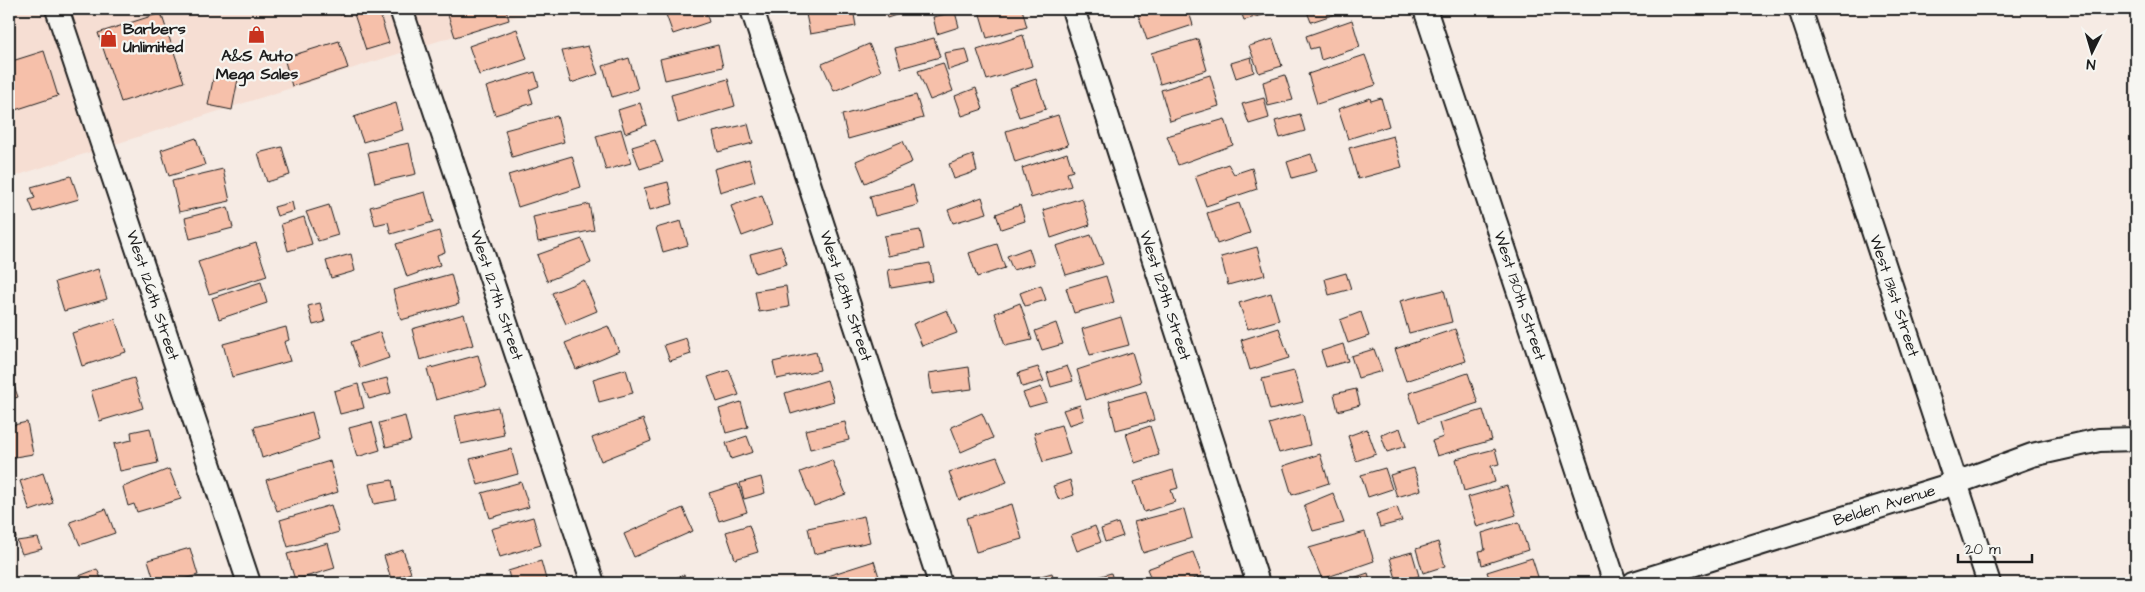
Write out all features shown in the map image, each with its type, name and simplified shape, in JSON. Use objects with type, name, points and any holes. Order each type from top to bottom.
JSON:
[{"type":"street","name":"West 126th Street","points":[[57,9],[249,583]]},
{"type":"street","name":"West 127th Street","points":[[401,9],[593,583]]},
{"type":"street","name":"West 128th Street","points":[[752,9],[940,583]]},
{"type":"street","name":"West 129th Street","points":[[1072,9],[1258,583]]},
{"type":"street","name":"West 130th Street","points":[[1426,9],[1615,583]]},
{"type":"street","name":"West 131st Street","points":[[1800,9],[1989,583]]},
{"type":"street","name":"Belden Avenue","points":[[1634,583],[1956,483],[2032,455],[2099,440],[2136,439]]},
{"type":"shaded area","points":[[9,9],[539,9],[9,178]]},
{"type":"building","points":[[338,9],[378,9],[389,43],[366,50],[353,11],[340,15]]},
{"type":"building","points":[[446,9],[506,9],[509,20],[455,37]]},
{"type":"building","points":[[664,9],[705,9],[709,22],[673,34]]},
{"type":"building","points":[[805,9],[853,9],[856,26],[810,34]]},
{"type":"building","points":[[884,9],[915,9],[887,18]]},
{"type":"building","points":[[988,9],[1022,9],[1027,27],[987,38],[979,11]]},
{"type":"building","points":[[1136,9],[1188,9],[1193,25],[1147,40]]},
{"type":"building","points":[[1240,9],[1260,9],[1263,15],[1244,20]]},
{"type":"building","points":[[1306,9],[1347,9],[1347,10],[1311,22]]},
{"type":"building","points":[[955,12],[959,27],[937,34],[933,17]]},
{"type":"building","points":[[161,13],[184,82],[121,102],[98,33]]},
{"type":"building","points":[[1352,20],[1360,47],[1321,60],[1318,47],[1310,49],[1306,36]]},
{"type":"building","points":[[517,29],[527,59],[479,75],[469,46]]},
{"type":"building","points":[[1023,35],[1032,66],[987,80],[977,50]]},
{"type":"building","points":[[934,38],[940,57],[901,68],[895,48]]},
{"type":"building","points":[[1198,39],[1207,70],[1160,84],[1151,53]]},
{"type":"building","points":[[1273,39],[1282,66],[1259,73],[1249,46]]},
{"type":"building","points":[[339,41],[348,68],[292,86],[284,58]]},
{"type":"building","points":[[869,44],[881,71],[834,91],[822,64]]},
{"type":"building","points":[[718,45],[723,67],[665,80],[660,59]]},
{"type":"building","points":[[588,46],[598,74],[571,83],[562,51]]},
{"type":"building","points":[[966,49],[970,63],[948,70],[944,53]]},
{"type":"building","points":[[44,51],[58,96],[9,112],[9,62]]},
{"type":"building","points":[[1365,55],[1376,85],[1317,104],[1308,74]]},
{"type":"building","points":[[1251,57],[1254,72],[1236,78],[1231,63]]},
{"type":"building","points":[[629,58],[638,89],[612,97],[603,66]]},
{"type":"building","points":[[943,63],[953,91],[930,100],[918,71]]},
{"type":"building","points":[[535,72],[539,86],[529,90],[533,103],[495,115],[486,87]]},
{"type":"building","points":[[214,75],[238,79],[232,110],[208,105]]},
{"type":"building","points":[[1210,75],[1219,106],[1170,121],[1161,90]]},
{"type":"building","points":[[1285,75],[1293,100],[1268,106],[1263,82]]},
{"type":"building","points":[[728,79],[735,106],[678,123],[671,95]]},
{"type":"building","points":[[1036,79],[1046,109],[1019,117],[1009,88]]},
{"type":"building","points":[[976,88],[983,109],[962,116],[955,96]]},
{"type":"building","points":[[916,95],[923,118],[848,139],[842,115]]},
{"type":"building","points":[[1264,98],[1269,118],[1249,124],[1242,104]]},
{"type":"building","points":[[1370,98],[1371,101],[1381,98],[1389,126],[1348,139],[1338,109]]},
{"type":"building","points":[[396,103],[403,130],[363,142],[354,117]]},
{"type":"building","points":[[640,103],[647,125],[625,133],[618,110]]},
{"type":"building","points":[[1300,114],[1305,131],[1280,138],[1275,121]]},
{"type":"building","points":[[1058,115],[1068,145],[1015,162],[1006,131]]},
{"type":"building","points":[[557,116],[564,142],[512,157],[505,130]]},
{"type":"building","points":[[1225,119],[1233,145],[1178,165],[1167,136]]},
{"type":"building","points":[[748,124],[753,143],[718,152],[713,132]]},
{"type":"building","points":[[621,129],[631,163],[606,170],[596,136]]},
{"type":"building","points":[[1393,136],[1402,167],[1358,179],[1349,148]]},
{"type":"building","points":[[196,138],[205,165],[169,176],[161,150]]},
{"type":"building","points":[[655,140],[663,162],[640,169],[632,147]]},
{"type":"building","points":[[903,141],[912,162],[865,183],[856,161]]},
{"type":"building","points":[[409,143],[416,174],[375,183],[368,152]]},
{"type":"building","points":[[282,147],[290,175],[267,182],[258,153]]},
{"type":"building","points":[[1067,153],[1073,171],[1067,173],[1071,186],[1031,198],[1022,168]]},
{"type":"building","points":[[1311,154],[1317,171],[1292,178],[1287,162]]},
{"type":"building","points":[[973,155],[977,171],[954,179],[949,164]]},
{"type":"building","points":[[572,156],[581,187],[518,207],[508,175]]},
{"type":"building","points":[[749,159],[755,181],[720,192],[714,169]]},
{"type":"building","points":[[1228,164],[1234,174],[1252,168],[1257,189],[1206,206],[1195,176]]},
{"type":"building","points":[[223,169],[230,201],[179,212],[172,181]]},
{"type":"building","points":[[71,176],[79,199],[34,212],[29,200],[35,198],[31,187]]},
{"type":"building","points":[[668,182],[673,204],[650,210],[644,188]]},
{"type":"building","points":[[913,185],[918,205],[875,216],[870,196]]},
{"type":"building","points":[[425,192],[433,222],[391,234],[388,222],[375,225],[370,207]]},
{"type":"building","points":[[762,195],[772,225],[742,236],[731,206]]},
{"type":"building","points":[[982,197],[987,213],[953,223],[948,210]]},
{"type":"building","points":[[1082,198],[1090,225],[1051,238],[1043,210]]},
{"type":"building","points":[[292,202],[294,211],[277,216],[274,207]]},
{"type":"building","points":[[1239,203],[1250,233],[1217,244],[1207,213]]},
{"type":"building","points":[[589,204],[594,230],[538,242],[533,217]]},
{"type":"building","points":[[329,205],[338,235],[318,241],[306,212]]},
{"type":"building","points":[[1020,205],[1025,221],[1001,229],[996,214]]},
{"type":"building","points":[[228,207],[233,228],[190,239],[185,218]]},
{"type":"building","points":[[304,217],[312,244],[288,251],[281,224]]},
{"type":"building","points":[[681,221],[688,245],[663,252],[656,228]]},
{"type":"building","points":[[920,230],[924,249],[888,256],[884,236]]},
{"type":"building","points":[[439,231],[445,252],[437,255],[440,265],[407,277],[396,244]]},
{"type":"building","points":[[1091,235],[1103,264],[1066,275],[1056,246]]},
{"type":"building","points":[[582,239],[591,263],[547,281],[537,255]]},
{"type":"building","points":[[256,243],[267,276],[209,294],[198,262]]},
{"type":"building","points":[[997,244],[1005,268],[977,277],[969,253]]},
{"type":"building","points":[[781,246],[787,264],[755,273],[750,254]]},
{"type":"building","points":[[1257,247],[1265,275],[1228,285],[1221,257]]},
{"type":"building","points":[[1029,248],[1034,264],[1013,270],[1007,256]]},
{"type":"building","points":[[351,254],[355,271],[331,278],[326,261]]},
{"type":"building","points":[[930,263],[933,281],[891,288],[888,270]]},
{"type":"building","points":[[98,269],[107,299],[64,311],[55,282]]},
{"type":"building","points":[[1346,273],[1351,289],[1329,295],[1325,279]]},
{"type":"building","points":[[451,274],[459,304],[401,320],[393,290]]},
{"type":"building","points":[[1106,276],[1114,302],[1074,313],[1066,288]]},
{"type":"building","points":[[584,280],[597,311],[566,324],[552,293]]},
{"type":"building","points":[[261,282],[267,303],[219,319],[212,298]]},
{"type":"building","points":[[1041,285],[1046,300],[1025,306],[1020,293]]},
{"type":"building","points":[[786,286],[789,307],[759,312],[755,291]]},
{"type":"building","points":[[1444,290],[1452,322],[1409,333],[1400,301]]},
{"type":"building","points":[[1271,293],[1279,320],[1248,329],[1239,303]]},
{"type":"building","points":[[320,303],[325,322],[313,325],[308,306]]},
{"type":"building","points":[[1020,303],[1032,340],[1005,346],[995,313]]},
{"type":"building","points":[[947,310],[957,333],[922,346],[913,324]]},
{"type":"building","points":[[1361,312],[1369,336],[1348,343],[1340,320]]},
{"type":"building","points":[[464,314],[473,345],[420,360],[412,329]]},
{"type":"building","points":[[1121,317],[1129,345],[1090,355],[1082,329]]},
{"type":"building","points":[[115,319],[126,352],[82,366],[72,333]]},
{"type":"building","points":[[1056,323],[1063,344],[1042,350],[1035,331]]},
{"type":"building","points":[[608,326],[619,351],[576,369],[565,343]]},
{"type":"building","points":[[286,327],[289,340],[284,342],[290,361],[232,377],[223,344]]},
{"type":"building","points":[[1279,328],[1289,358],[1250,370],[1241,340]]},
{"type":"building","points":[[1455,329],[1466,361],[1406,381],[1395,349]]},
{"type":"building","points":[[380,332],[389,358],[360,368],[351,342]]},
{"type":"building","points":[[686,338],[691,354],[670,361],[664,345]]},
{"type":"building","points":[[1343,344],[1348,361],[1326,367],[1321,351]]},
{"type":"building","points":[[1374,349],[1382,371],[1358,378],[1351,356]]},
{"type":"building","points":[[816,352],[820,370],[777,379],[773,362]]},
{"type":"building","points":[[1132,352],[1141,382],[1086,400],[1077,370]]},
{"type":"building","points":[[478,355],[487,386],[436,400],[427,369]]},
{"type":"building","points":[[1067,366],[1073,381],[1051,387],[1047,373]]},
{"type":"building","points":[[969,367],[972,389],[932,394],[929,373]]},
{"type":"building","points":[[1038,367],[1044,381],[1022,387],[1018,373]]},
{"type":"building","points":[[626,369],[633,393],[599,402],[593,379]]},
{"type":"building","points":[[729,370],[739,395],[717,402],[708,377]]},
{"type":"building","points":[[1294,371],[1303,402],[1270,410],[1262,379]]},
{"type":"building","points":[[9,372],[18,397],[9,400]]},
{"type":"building","points":[[1468,373],[1478,403],[1419,422],[1409,393]]},
{"type":"building","points":[[134,378],[143,408],[100,421],[91,391]]},
{"type":"building","points":[[387,378],[391,393],[369,399],[363,384]]},
{"type":"building","points":[[827,380],[834,401],[791,414],[785,393]]},
{"type":"building","points":[[358,384],[364,408],[340,414],[334,391]]},
{"type":"building","points":[[1041,387],[1047,402],[1029,407],[1023,393]]},
{"type":"building","points":[[1356,389],[1360,405],[1338,411],[1334,394]]},
{"type":"building","points":[[1146,391],[1154,420],[1116,430],[1109,401]]},
{"type":"building","points":[[741,402],[748,427],[726,433],[719,409]]},
{"type":"building","points":[[1080,405],[1084,420],[1069,425],[1063,410]]},
{"type":"building","points":[[498,407],[504,435],[461,444],[455,416]]},
{"type":"building","points":[[1483,410],[1492,440],[1437,456],[1432,441],[1443,437],[1439,423]]},
{"type":"building","points":[[312,412],[319,439],[262,458],[254,427]]},
{"type":"building","points":[[982,413],[993,438],[961,452],[951,427]]},
{"type":"building","points":[[1303,414],[1310,445],[1279,453],[1269,424]]},
{"type":"building","points":[[405,416],[411,441],[386,447],[379,423]]},
{"type":"building","points":[[643,419],[651,441],[601,461],[592,438]]},
{"type":"building","points":[[27,422],[33,454],[9,458],[9,426]]},
{"type":"building","points":[[372,422],[380,450],[357,457],[349,428]]},
{"type":"building","points":[[845,422],[849,440],[810,449],[805,430]]},
{"type":"building","points":[[1061,425],[1070,454],[1043,462],[1034,433]]},
{"type":"building","points":[[1150,426],[1159,455],[1135,463],[1126,434]]},
{"type":"building","points":[[150,428],[158,463],[120,471],[114,444],[132,440],[131,432]]},
{"type":"building","points":[[1400,428],[1406,446],[1387,452],[1381,435]]},
{"type":"building","points":[[1367,429],[1376,454],[1356,461],[1348,436]]},
{"type":"building","points":[[747,436],[753,452],[731,459],[726,443]]},
{"type":"building","points":[[511,449],[518,474],[478,485],[470,459]]},
{"type":"building","points":[[1495,449],[1499,464],[1491,466],[1495,482],[1464,491],[1456,459]]},
{"type":"building","points":[[1320,454],[1329,483],[1292,495],[1283,466]]},
{"type":"building","points":[[997,457],[1007,482],[959,500],[949,472]]},
{"type":"building","points":[[832,460],[846,494],[814,506],[800,472]]},
{"type":"building","points":[[330,461],[338,492],[277,511],[266,480]]},
{"type":"building","points":[[1385,468],[1392,489],[1368,497],[1361,475]]},
{"type":"building","points":[[1414,468],[1421,490],[1397,497],[1390,475]]},
{"type":"building","points":[[169,469],[181,499],[137,512],[134,504],[128,506],[123,487]]},
{"type":"building","points":[[1173,470],[1178,488],[1171,490],[1175,502],[1144,512],[1134,482]]},
{"type":"building","points":[[43,473],[53,503],[30,511],[20,481]]},
{"type":"building","points":[[761,477],[765,493],[744,499],[740,483]]},
{"type":"building","points":[[392,480],[396,500],[374,504],[369,484]]},
{"type":"building","points":[[1070,480],[1074,495],[1059,500],[1053,486]]},
{"type":"building","points":[[521,482],[529,507],[490,518],[482,493]]},
{"type":"building","points":[[738,484],[747,512],[719,521],[709,493]]},
{"type":"building","points":[[1507,486],[1516,515],[1477,527],[1468,497]]},
{"type":"building","points":[[1333,493],[1344,523],[1313,531],[1304,505]]},
{"type":"building","points":[[1012,504],[1022,539],[976,552],[966,518]]},
{"type":"building","points":[[331,505],[339,532],[288,547],[280,520]]},
{"type":"building","points":[[1397,507],[1402,521],[1380,527],[1376,514]]},
{"type":"building","points":[[683,508],[693,531],[634,557],[624,534]]},
{"type":"building","points":[[106,509],[115,533],[80,545],[70,522]]},
{"type":"building","points":[[1184,509],[1192,538],[1143,553],[1134,522]]},
{"type":"building","points":[[9,512],[16,538],[9,541]]},
{"type":"building","points":[[864,516],[870,542],[814,554],[808,528]]},
{"type":"building","points":[[533,517],[541,545],[500,557],[491,529]]},
{"type":"building","points":[[1519,522],[1528,550],[1482,565],[1479,551],[1485,550],[1482,533]]},
{"type":"building","points":[[1118,523],[1123,536],[1105,542],[1101,529]]},
{"type":"building","points":[[749,525],[758,552],[735,559],[726,532]]},
{"type":"building","points":[[1095,526],[1101,542],[1077,551],[1071,535]]},
{"type":"building","points":[[1365,532],[1374,561],[1322,579],[1309,548]]},
{"type":"building","points":[[38,538],[42,549],[22,554],[17,541]]},
{"type":"building","points":[[1438,542],[1445,566],[1423,573],[1416,549]]},
{"type":"building","points":[[328,543],[335,568],[295,580],[287,554]]},
{"type":"building","points":[[190,548],[198,575],[169,583],[155,583],[148,560]]},
{"type":"building","points":[[403,550],[411,573],[391,579],[384,556]]},
{"type":"building","points":[[1193,552],[1202,576],[1182,583],[1153,583],[1147,569]]},
{"type":"building","points":[[1412,552],[1419,576],[1397,582],[1390,558]]},
{"type":"building","points":[[1532,558],[1540,583],[1491,583],[1487,572]]},
{"type":"building","points":[[541,561],[547,583],[511,583],[508,571]]},
{"type":"building","points":[[874,561],[881,583],[829,583],[827,576]]},
{"type":"building","points":[[97,569],[103,583],[77,583],[74,578]]},
{"type":"building","points":[[1052,573],[1055,583],[1015,583]]},
{"type":"building","points":[[1111,573],[1114,583],[1089,583],[1088,580]]},
{"type":"building","points":[[1368,573],[1371,583],[1338,583]]},
{"type":"building","points":[[684,575],[686,583],[659,583]]},
{"type":"place","name":"A&S Auto Mega Sales","points":[[257,34]]},
{"type":"place","name":"Barbers Unlimited","points":[[109,38]]}]
